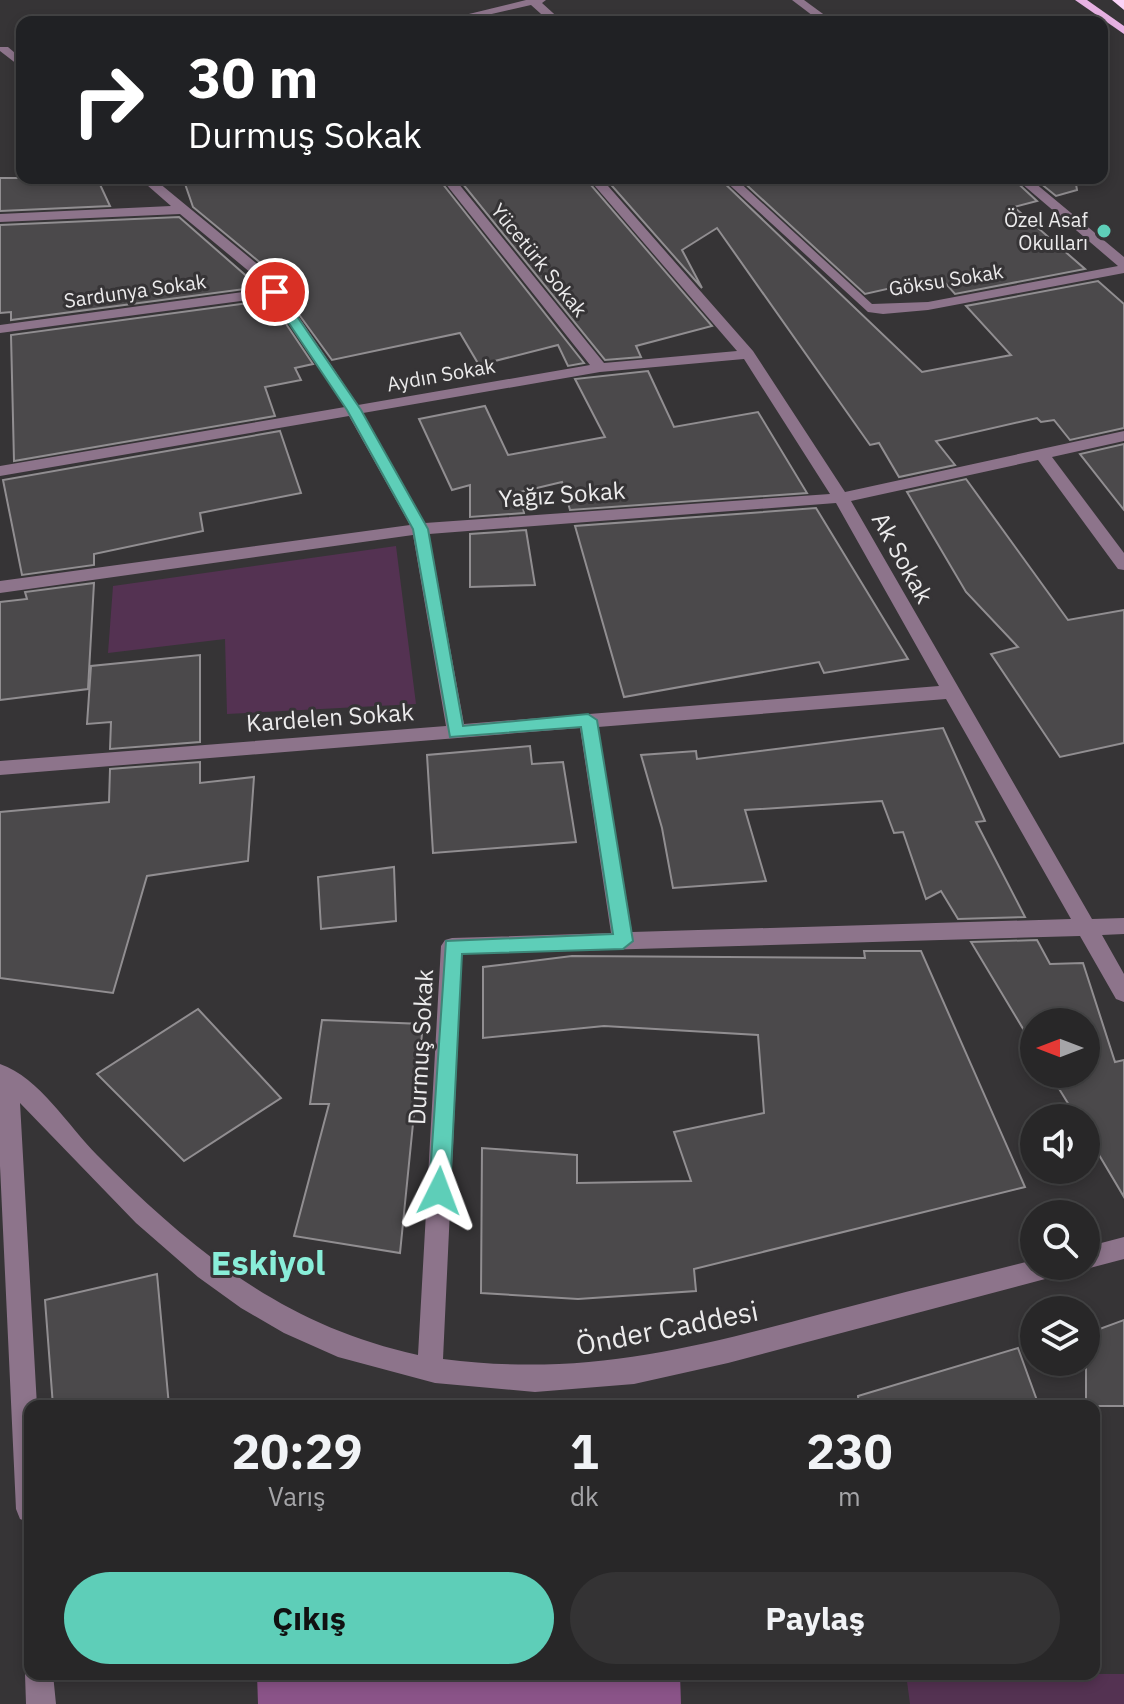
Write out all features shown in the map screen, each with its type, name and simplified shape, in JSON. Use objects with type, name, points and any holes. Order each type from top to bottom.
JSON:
[{"type":"highway","points":[[1119,0],[1124,6]]},
{"type":"main road","points":[[1080,0],[1103,16]]},
{"type":"street","points":[[487,0],[497,9]]},
{"type":"street","points":[[797,0],[820,16]]},
{"type":"street","points":[[467,16],[538,1],[552,16]]},
{"type":"street","points":[[152,184],[256,270],[275,292],[354,410],[420,529],[456,732]]},
{"type":"street","name":"Yücetürk Sokak","points":[[452,184],[600,368]]},
{"type":"street","name":"Ak Sokak","points":[[599,184],[748,354],[841,498],[1124,993]]},
{"type":"street","name":"Göksu Sokak","points":[[734,184],[868,308],[883,310],[928,306],[1124,266]]},
{"type":"street","points":[[1028,184],[1124,266]]},
{"type":"street","points":[[0,218],[181,210]]},
{"type":"street","name":"Sardunya Sokak","points":[[2,328],[275,292]]},
{"type":"street","points":[[0,349],[2,328]]},
{"type":"street","name":"Aydın Sokak","points":[[0,471],[600,368],[748,354]]},
{"type":"street","name":"Yağız Sokak","points":[[0,587],[420,529],[841,498],[1124,436]]},
{"type":"street","points":[[1041,453],[1124,565]]},
{"type":"street","name":"Kardelen Sokak","points":[[0,768],[950,692]]},
{"type":"street","points":[[588,720],[623,941]]},
{"type":"street","name":"Durmuş Sokak","points":[[430,1369],[452,946],[1124,926]]},
{"type":"street","points":[[3,1076],[24,1413]]},
{"type":"street","name":"Önder Caddesi","points":[[3,1076],[124,1197],[251,1301],[300,1327],[365,1354],[430,1369],[481,1378],[559,1378],[631,1371],[719,1353],[1020,1275]]},
{"type":"street","points":[[1100,1254],[1124,1248]]},
{"type":"street","points":[[39,1680],[41,1704]]},
{"type":"shaded area","points":[[396,546],[416,704],[227,714],[225,639],[108,653],[113,586]]},
{"type":"shaded area","points":[[1100,1674],[1124,1674],[1124,1704],[910,1704],[907,1680],[1100,1680]]},
{"type":"shaded area","points":[[257,1680],[680,1680],[681,1704],[258,1704]]},
{"type":"building","points":[[0,178],[16,178],[16,184],[100,184],[110,206],[0,211]]},
{"type":"building","points":[[185,184],[443,184],[584,363],[568,366],[558,345],[479,365],[460,333],[332,360],[263,265],[193,207]]},
{"type":"building","points":[[463,184],[590,184],[712,326],[636,346],[641,357],[605,360]]},
{"type":"building","points":[[610,184],[725,184],[922,372],[1011,355],[966,306],[1098,281],[1124,304],[1124,428],[1070,440],[1054,420],[1041,422],[1037,418],[936,441],[955,465],[899,477],[879,443],[870,445],[717,228],[682,250],[702,288]]},
{"type":"building","points":[[746,184],[1019,184],[1037,201],[1014,207],[1085,269],[955,294],[940,277],[865,294]]},
{"type":"building","points":[[1041,184],[1076,184],[1077,190],[1056,196]]},
{"type":"building","points":[[179,217],[259,287],[11,320],[11,312],[0,313],[0,225]]},
{"type":"building","points":[[270,300],[313,364],[295,368],[301,380],[265,387],[275,416],[14,461],[11,335]]},
{"type":"building","points":[[648,371],[674,427],[758,412],[807,493],[570,510],[562,482],[520,492],[524,513],[470,517],[470,485],[452,490],[419,419],[485,406],[508,455],[605,437],[575,379]]},
{"type":"building","points":[[280,431],[301,493],[200,513],[203,531],[94,554],[94,565],[22,575],[3,480]]},
{"type":"building","points":[[1124,444],[1124,510],[1080,454]]},
{"type":"building","points":[[966,479],[1068,620],[1124,610],[1124,743],[1060,757],[991,654],[1018,647],[966,592],[907,492]]},
{"type":"building","points":[[816,508],[908,659],[824,673],[819,662],[624,697],[575,526]]},
{"type":"building","points":[[526,530],[535,585],[470,587],[470,534]]},
{"type":"building","points":[[94,583],[88,689],[0,700],[0,602],[27,599],[25,592]]},
{"type":"building","points":[[200,655],[200,742],[110,749],[111,722],[87,724],[91,666]]},
{"type":"building","points":[[943,728],[985,821],[976,822],[1025,917],[958,919],[941,891],[926,899],[903,832],[894,833],[882,801],[745,810],[766,881],[673,888],[662,828],[641,755],[696,751],[697,759]]},
{"type":"building","points":[[530,746],[532,764],[563,762],[576,842],[433,853],[427,755]]},
{"type":"building","points":[[200,762],[200,783],[254,777],[248,861],[147,876],[113,993],[0,978],[0,812],[109,802],[110,769]]},
{"type":"building","points":[[394,867],[396,921],[321,929],[318,877]]},
{"type":"building","points":[[1037,940],[1050,964],[1083,963],[1098,1008],[1020,1008],[1020,1024],[971,942]]},
{"type":"building","points":[[864,951],[921,951],[1020,1176],[1020,1184],[1025,1187],[694,1269],[696,1291],[578,1299],[481,1293],[482,1148],[577,1155],[577,1183],[691,1181],[674,1132],[764,1113],[758,1035],[604,1026],[483,1038],[483,967],[572,956],[865,958]]},
{"type":"building","points":[[198,1009],[281,1098],[184,1161],[97,1074]]},
{"type":"building","points":[[1100,1016],[1115,1062],[1124,1060],[1124,1197],[1100,1157],[1100,1104],[1068,1104],[1059,1088],[1100,1088]]},
{"type":"building","points":[[322,1020],[423,1024],[400,1253],[294,1236],[329,1104],[310,1104]]},
{"type":"building","points":[[157,1274],[168,1400],[53,1400],[45,1300]]},
{"type":"building","points":[[1124,1320],[1124,1406],[1100,1406],[1100,1400],[1086,1400],[1086,1376],[1100,1376],[1100,1329]]},
{"type":"building","points":[[1018,1348],[1020,1376],[1028,1376],[1037,1400],[858,1400],[858,1396]]},
{"type":"place","name":"Özel Asaf Okulları","points":[[1104,231]]},
{"type":"district","name":"Eskiyol","points":[[268,1263]]},
{"type":"route","points":[[275,292],[354,410],[420,529],[456,732],[588,720],[623,941],[452,946],[439,1191]]}]
